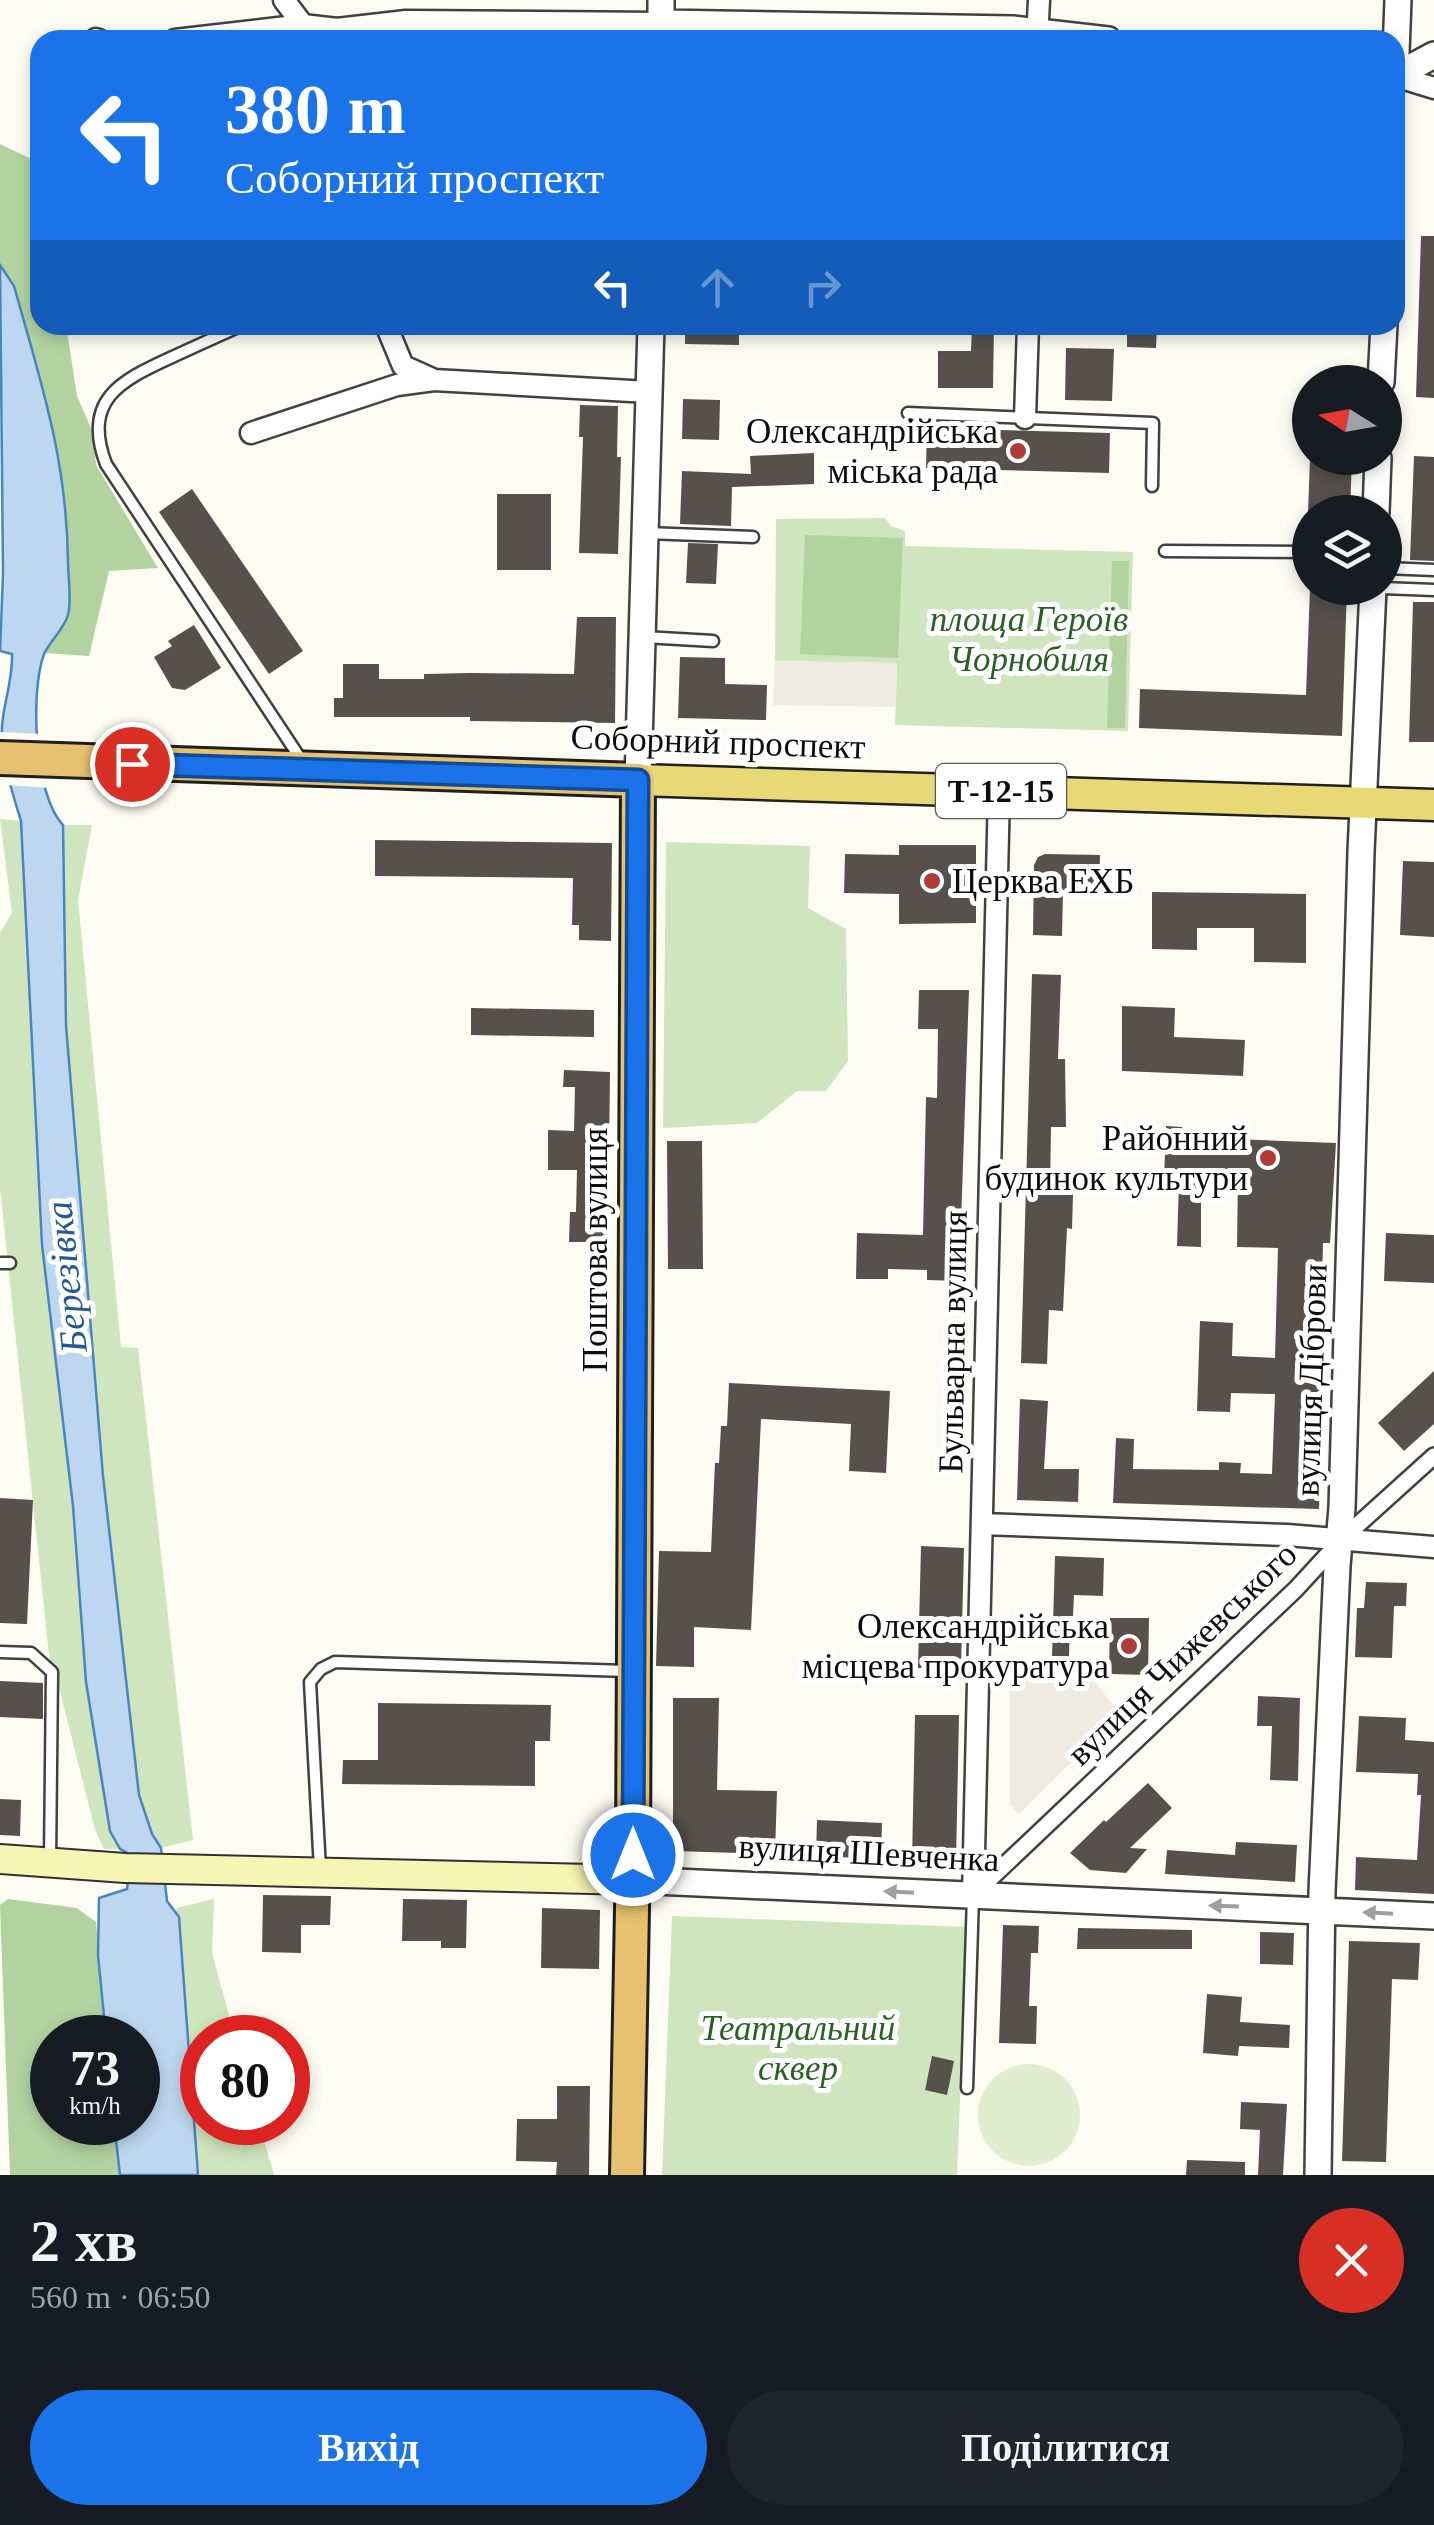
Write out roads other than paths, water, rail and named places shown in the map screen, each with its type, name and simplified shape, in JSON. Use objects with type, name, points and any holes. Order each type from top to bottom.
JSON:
[{"type":"highway","name":"Соборний проспект","points":[[0,758],[638,780]]},
{"type":"highway","name":"Поштова вулиця","points":[[627,2175],[634,1672],[638,780]]},
{"type":"main road","name":"Соборний проспект","points":[[638,780],[1434,805]]},
{"type":"main road","name":"вулиця Шевченка","points":[[0,1860],[125,1868],[632,1880]]},
{"type":"street","points":[[284,0],[303,25]]},
{"type":"street","points":[[1038,30],[1039,0]]},
{"type":"street","points":[[1397,30],[1398,0]]},
{"type":"street","points":[[358,30],[406,21],[661,21],[767,30]]},
{"type":"street","points":[[261,30],[303,25],[322,30]]},
{"type":"street","points":[[1405,71],[1434,55]]},
{"type":"street","points":[[1405,80],[1434,88]]},
{"type":"street","points":[[390,335],[403,366],[434,380]]},
{"type":"street","name":"Поштова вулиця","points":[[638,780],[652,335]]},
{"type":"street","points":[[1025,418],[1028,335]]},
{"type":"street","points":[[1383,365],[1384,335]]},
{"type":"street","points":[[251,433],[397,385],[434,380],[649,392]]},
{"type":"street","name":"вулиця Діброви","points":[[1318,2175],[1322,1910],[1340,1540],[1372,605]]},
{"type":"street","name":"Бульварна вулиця","points":[[973,1895],[999,791]]},
{"type":"street","name":"вулиця Чижевського","points":[[973,1895],[1296,1589],[1340,1540],[1434,1456]]},
{"type":"street","points":[[982,1524],[1287,1534],[1434,1547]]},
{"type":"street","name":"вулиця Шевченка","points":[[632,1880],[1434,1916]]},
{"type":"lane","points":[[220,335],[126,378],[106,403],[98,433],[101,449],[106,464],[308,770]]},
{"type":"lane","points":[[908,413],[1154,423],[1152,486]]},
{"type":"lane","points":[[646,533],[752,537]]},
{"type":"lane","points":[[1165,551],[1292,552]]},
{"type":"lane","points":[[1402,569],[1434,570]]},
{"type":"lane","points":[[1402,589],[1434,590]]},
{"type":"lane","points":[[643,637],[713,640]]},
{"type":"lane","points":[[0,1652],[32,1653],[52,1672],[50,1862]]},
{"type":"lane","points":[[320,1872],[310,1682],[321,1669],[335,1662],[634,1672]]},
{"type":"lane","points":[[967,2088],[973,1895]]},
{"type":"water","name":"Березівка","points":[[0,265],[14,286],[34,355],[63,489],[69,609],[44,654],[37,693],[37,742],[46,791],[63,825],[66,1025],[103,1476],[139,1795],[161,1848],[167,1901],[179,1917],[186,2015],[180,2015],[180,2145],[196,2145],[198,2175],[120,2175],[117,2145],[160,2145],[160,2015],[104,2015],[98,1955],[99,1898],[127,1889],[130,1859],[110,1831],[86,1682],[73,1506],[42,1245],[21,821],[7,774],[2,738],[12,654],[0,651]]},
{"type":"place","name":"Олександрійська міська рада","points":[[1018,451]]},
{"type":"place","name":"Церква ЕХБ","points":[[932,881]]},
{"type":"place","name":"Районний будинок культури","points":[[1268,1158]]},
{"type":"place","name":"Олександрійська місцева прокуратура","points":[[1129,1646]]},
{"type":"park label","name":"площа Героїв Чорнобиля","points":[[1029,639]]},
{"type":"park label","name":"Театральний сквер","points":[[798,2048]]}]
